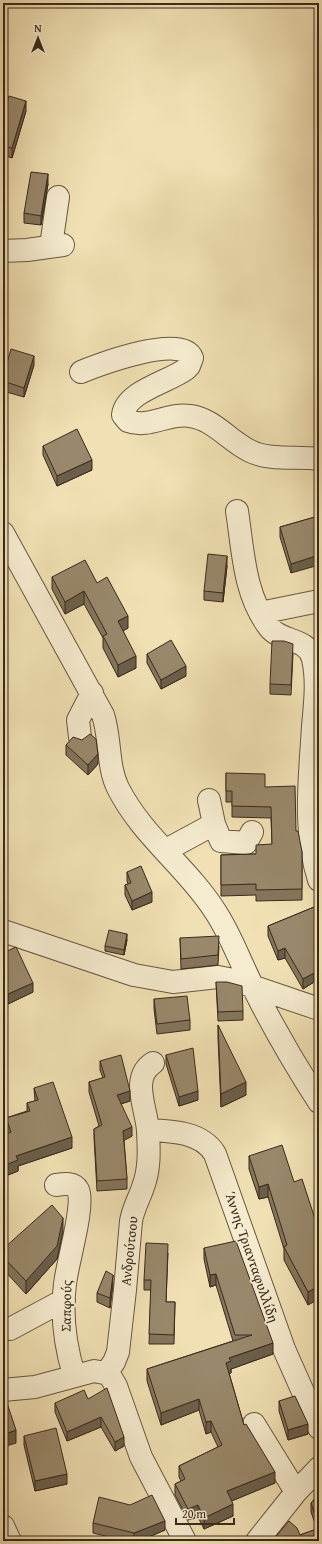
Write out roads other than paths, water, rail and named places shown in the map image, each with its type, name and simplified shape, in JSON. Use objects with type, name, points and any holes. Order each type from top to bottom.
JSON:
[{"type":"street","points":[[3,251],[12,252],[57,246],[58,197]]},
{"type":"street","points":[[80,372],[132,354],[159,350],[181,350],[188,352],[192,358],[186,369],[143,392],[128,403],[123,415],[128,422],[140,424],[177,415],[192,416],[209,422],[235,443],[263,456],[319,459]]},
{"type":"street","points":[[237,511],[248,578],[260,613],[275,633],[306,647],[313,659],[315,702],[314,792],[311,851],[319,880]]},
{"type":"street","points":[[3,533],[92,693],[106,725],[111,764],[118,788],[140,823],[184,870],[216,911],[252,986],[274,1027],[319,1102]]},
{"type":"street","points":[[260,613],[319,601]]},
{"type":"street","points":[[80,737],[78,720],[92,693]]},
{"type":"street","points":[[209,800],[214,824],[221,841],[246,843],[252,832]]},
{"type":"street","points":[[166,850],[214,824]]},
{"type":"street","points":[[3,931],[105,966],[158,980],[185,982],[218,977],[234,980],[319,1009]]},
{"type":"street","name":"Ανδρούτσου","points":[[107,1372],[114,1362],[118,1352],[126,1290],[131,1222],[133,1212],[147,1173],[148,1130],[141,1081],[143,1072],[154,1063]]},
{"type":"street","name":"Άννης Τριανταφυλλίδη","points":[[148,1130],[191,1136],[205,1142],[215,1154],[284,1349],[319,1428]]},
{"type":"street","name":"Σαπφούς","points":[[56,1185],[72,1185],[78,1190],[79,1198],[79,1211],[68,1264],[64,1300],[66,1341],[74,1375]]},
{"type":"street","points":[[10,1329],[64,1300]]},
{"type":"street","points":[[3,1390],[35,1387],[74,1375],[97,1370],[107,1372],[112,1376],[141,1458],[185,1541]]},
{"type":"street","points":[[254,1424],[296,1492]]},
{"type":"street","points":[[257,1541],[296,1492],[319,1468]]},
{"type":"street","points":[[3,1526],[10,1541]]}]
